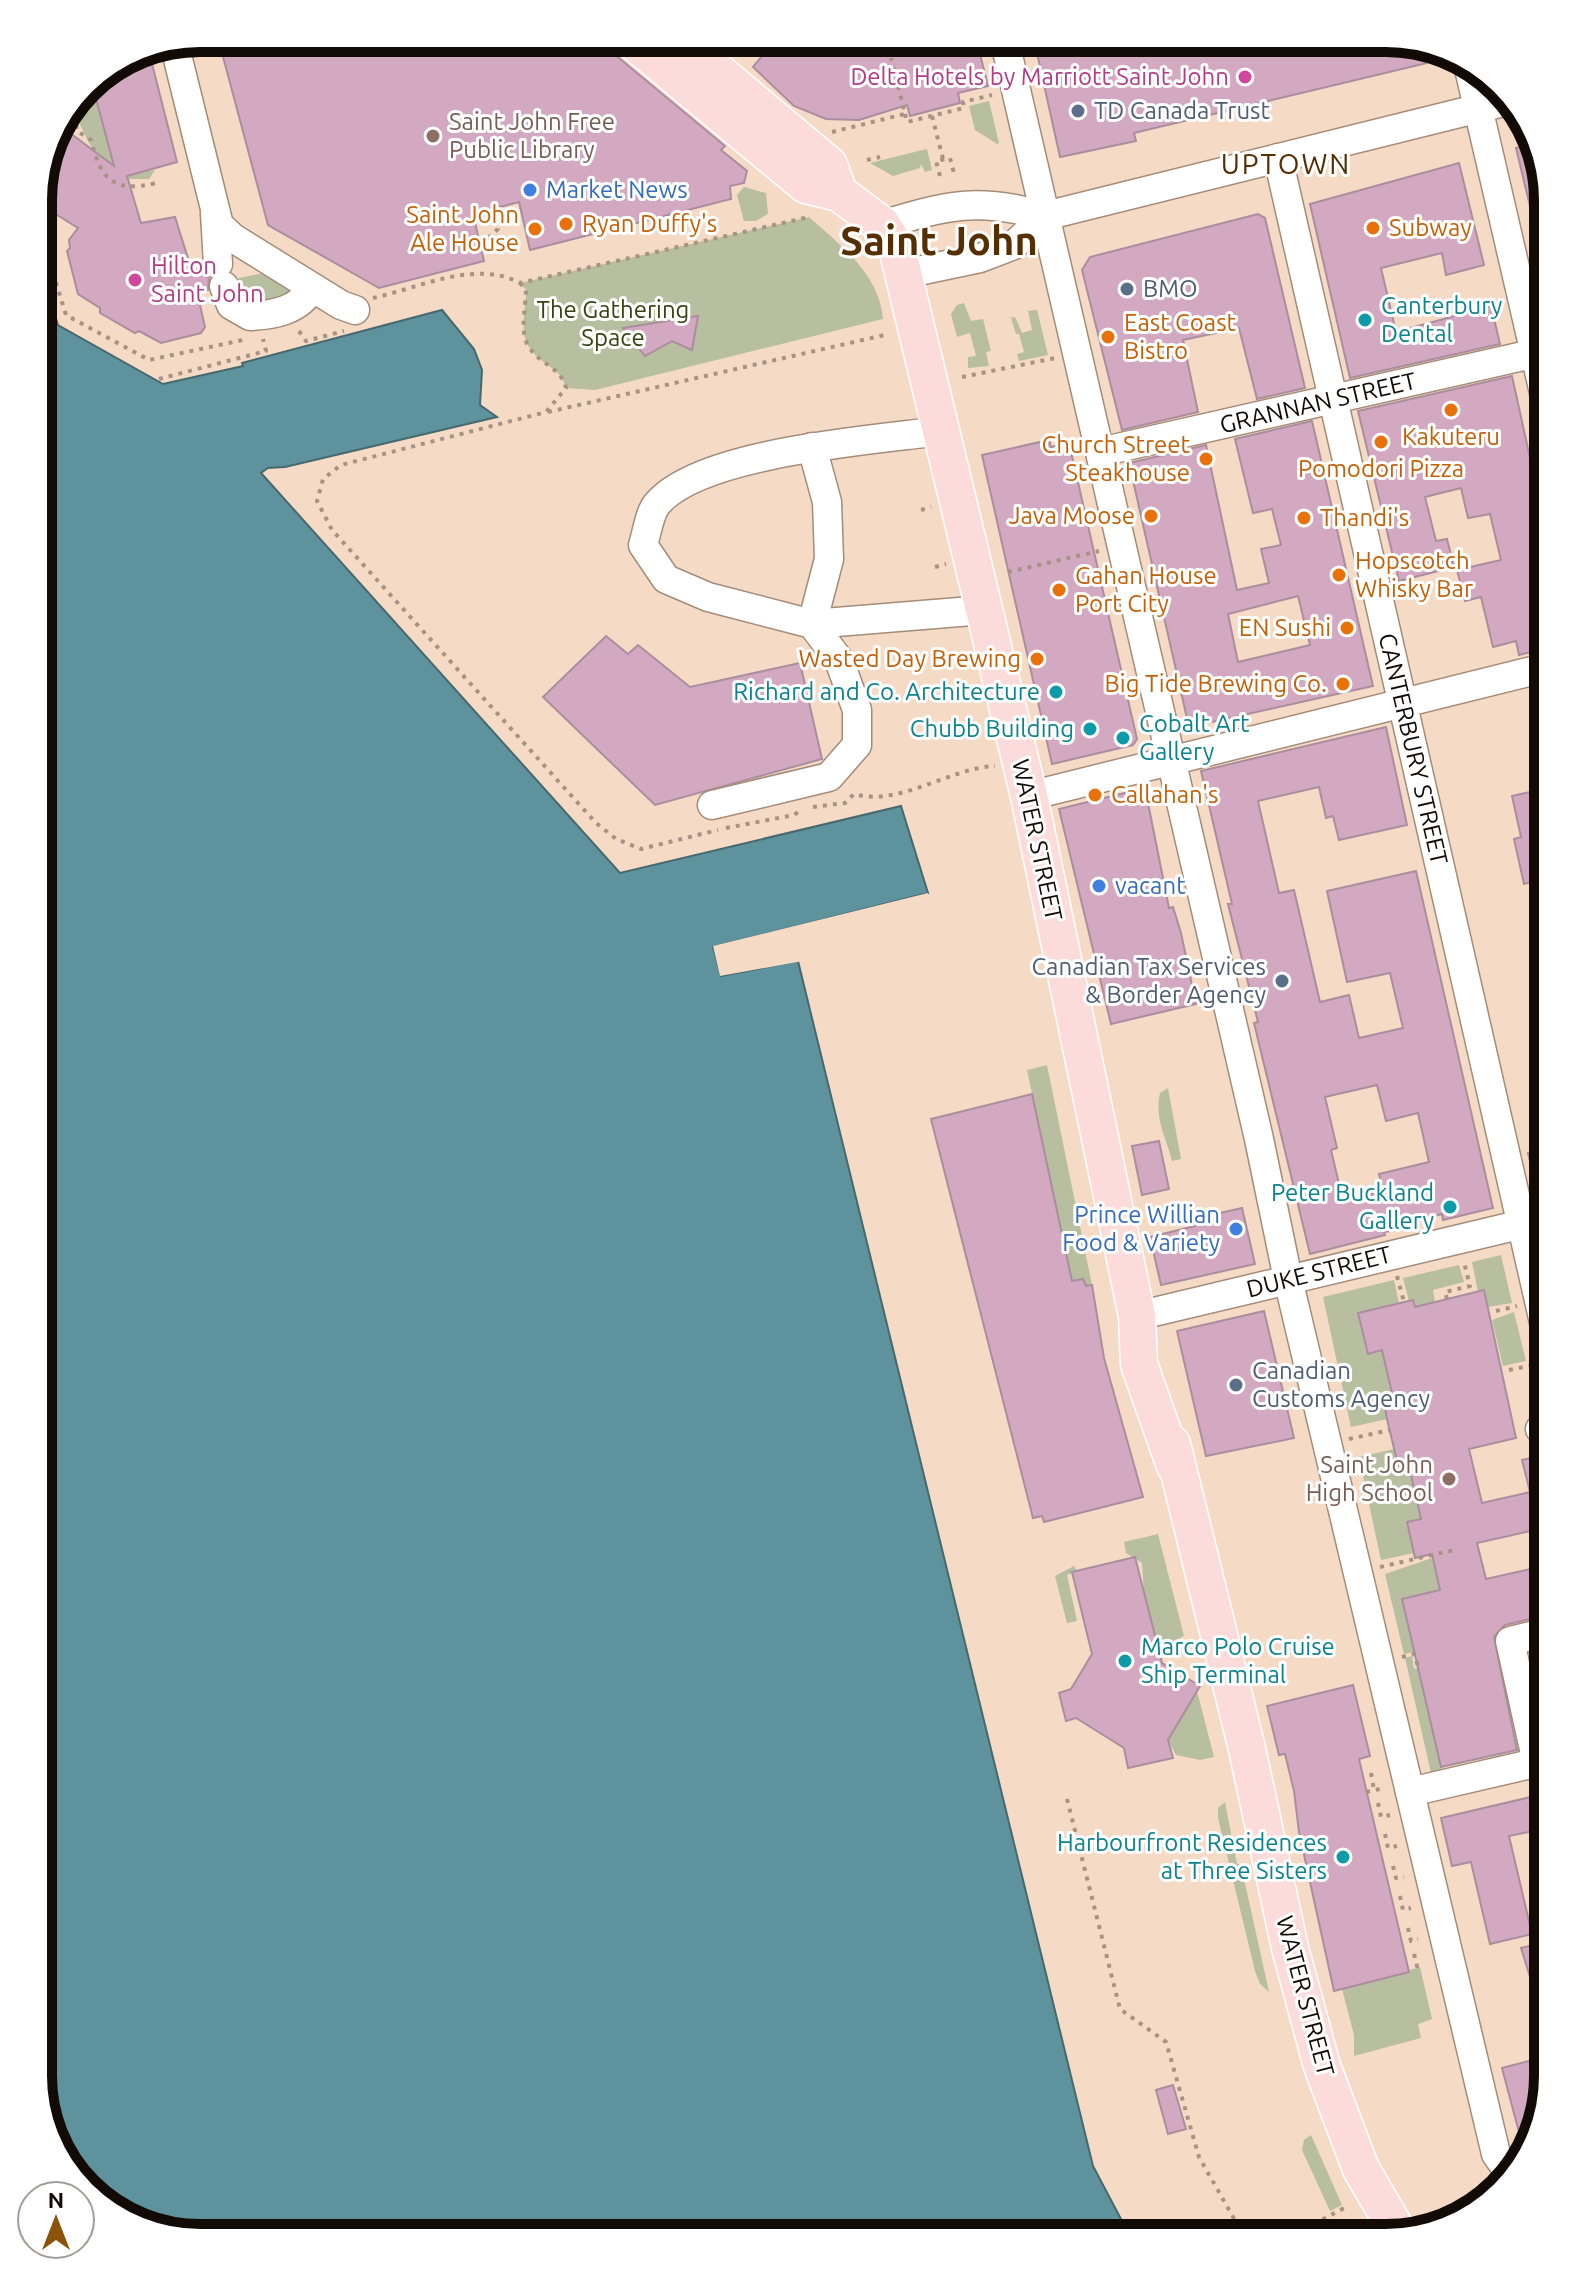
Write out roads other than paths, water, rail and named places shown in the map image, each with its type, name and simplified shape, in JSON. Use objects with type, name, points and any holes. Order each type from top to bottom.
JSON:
[{"type":"main road","points":[[646,52],[806,185],[839,193],[882,225]]},
{"type":"main road","points":[[695,52],[829,165],[839,193]]},
{"type":"main road","name":"WATER STREET","points":[[882,225],[897,248],[904,274],[1029,796],[1137,1316],[1139,1364],[1175,1466],[1247,1749],[1290,1948],[1322,2066],[1361,2169],[1393,2224]]},
{"type":"street","points":[[1007,52],[1288,1279],[1397,1790],[1496,2154],[1504,2165]]},
{"type":"street","points":[[177,54],[219,225],[233,238],[332,299],[250,316],[231,305],[221,275],[215,214]]},
{"type":"street","points":[[1472,80],[1534,345]]},
{"type":"street","points":[[882,225],[953,206],[982,203],[1045,216],[1498,103]]},
{"type":"street","name":"CANTERBURY STREET","points":[[1278,158],[1403,703],[1534,1217]]},
{"type":"street","points":[[904,274],[980,258],[1014,245],[1045,216]]},
{"type":"street","name":"GRANNAN STREET","points":[[1100,452],[1534,353]]},
{"type":"street","points":[[941,431],[787,450],[684,482],[655,506],[643,545],[666,579],[708,597],[812,624],[984,610]]},
{"type":"street","points":[[812,447],[827,502],[829,559],[812,624]]},
{"type":"street","points":[[712,805],[829,777],[857,745],[857,710],[839,660],[812,624]]},
{"type":"street","points":[[1029,796],[1534,670]]},
{"type":"street","name":"DUKE STREET","points":[[1137,1316],[1534,1221]]},
{"type":"street","points":[[1534,1635],[1510,1641],[1534,1728]]},
{"type":"street","points":[[1397,1790],[1534,1763]]},
{"type":"water","points":[[52,305],[58,325],[163,384],[243,366],[242,363],[442,310],[474,349],[482,370],[480,405],[497,417],[285,467],[268,468],[261,473],[620,873],[901,806],[928,893],[713,947],[721,976],[798,961],[1093,2166],[1124,2224],[191,2224],[135,2209],[96,2182],[72,2150],[57,2114],[52,2076]]},
{"type":"place","name":"Delta Hotels by Marriott Saint John","points":[[1245,77]]},
{"type":"place","name":"TD Canada Trust","points":[[1078,111]]},
{"type":"place","name":"Saint John Free Public Library","points":[[433,136]]},
{"type":"place","name":"Market News","points":[[530,190]]},
{"type":"place","name":"Ryan Duffy's","points":[[566,224]]},
{"type":"place","name":"Subway","points":[[1373,228]]},
{"type":"place","name":"Saint John Ale House","points":[[535,229]]},
{"type":"place","name":"Hilton Saint John","points":[[135,280]]},
{"type":"place","name":"BMO","points":[[1127,289]]},
{"type":"place","name":"Canterbury Dental","points":[[1365,320]]},
{"type":"place","name":"East Coast Bistro","points":[[1108,337]]},
{"type":"place","name":"Kakuteru","points":[[1451,410]]},
{"type":"place","name":"Pomodori Pizza","points":[[1381,442]]},
{"type":"place","name":"Church Street Steakhouse","points":[[1206,459]]},
{"type":"place","name":"Java Moose","points":[[1151,516]]},
{"type":"place","name":"Thandi's","points":[[1304,518]]},
{"type":"place","name":"Hopscotch Whisky Bar","points":[[1339,575]]},
{"type":"place","name":"Gahan House Port City","points":[[1059,590]]},
{"type":"place","name":"EN Sushi","points":[[1347,628]]},
{"type":"place","name":"Wasted Day Brewing","points":[[1037,659]]},
{"type":"place","name":"Big Tide Brewing Co.","points":[[1343,684]]},
{"type":"place","name":"Richard and Co. Architecture","points":[[1056,692]]},
{"type":"place","name":"Chubb Building","points":[[1090,729]]},
{"type":"place","name":"Cobalt Art Gallery","points":[[1123,738]]},
{"type":"place","name":"Callahan's","points":[[1095,795]]},
{"type":"place","name":"vacant","points":[[1099,886]]},
{"type":"place","name":"Canadian Tax Services & Border Agency","points":[[1282,981]]},
{"type":"place","name":"Peter Buckland Gallery","points":[[1450,1207]]},
{"type":"place","name":"Prince Willian Food & Variety","points":[[1236,1229]]},
{"type":"place","name":"Canadian Customs Agency","points":[[1236,1385]]},
{"type":"place","name":"Saint John High School","points":[[1449,1479]]},
{"type":"place","name":"Marco Polo Cruise Ship Terminal","points":[[1125,1661]]},
{"type":"place","name":"Harbourfront Residences at Three Sisters","points":[[1343,1857]]},
{"type":"district","name":"UPTOWN","points":[[1286,164]]},
{"type":"district","name":"Saint John","points":[[939,241]]},
{"type":"park label","name":"The Gathering Space","points":[[613,324]]}]
